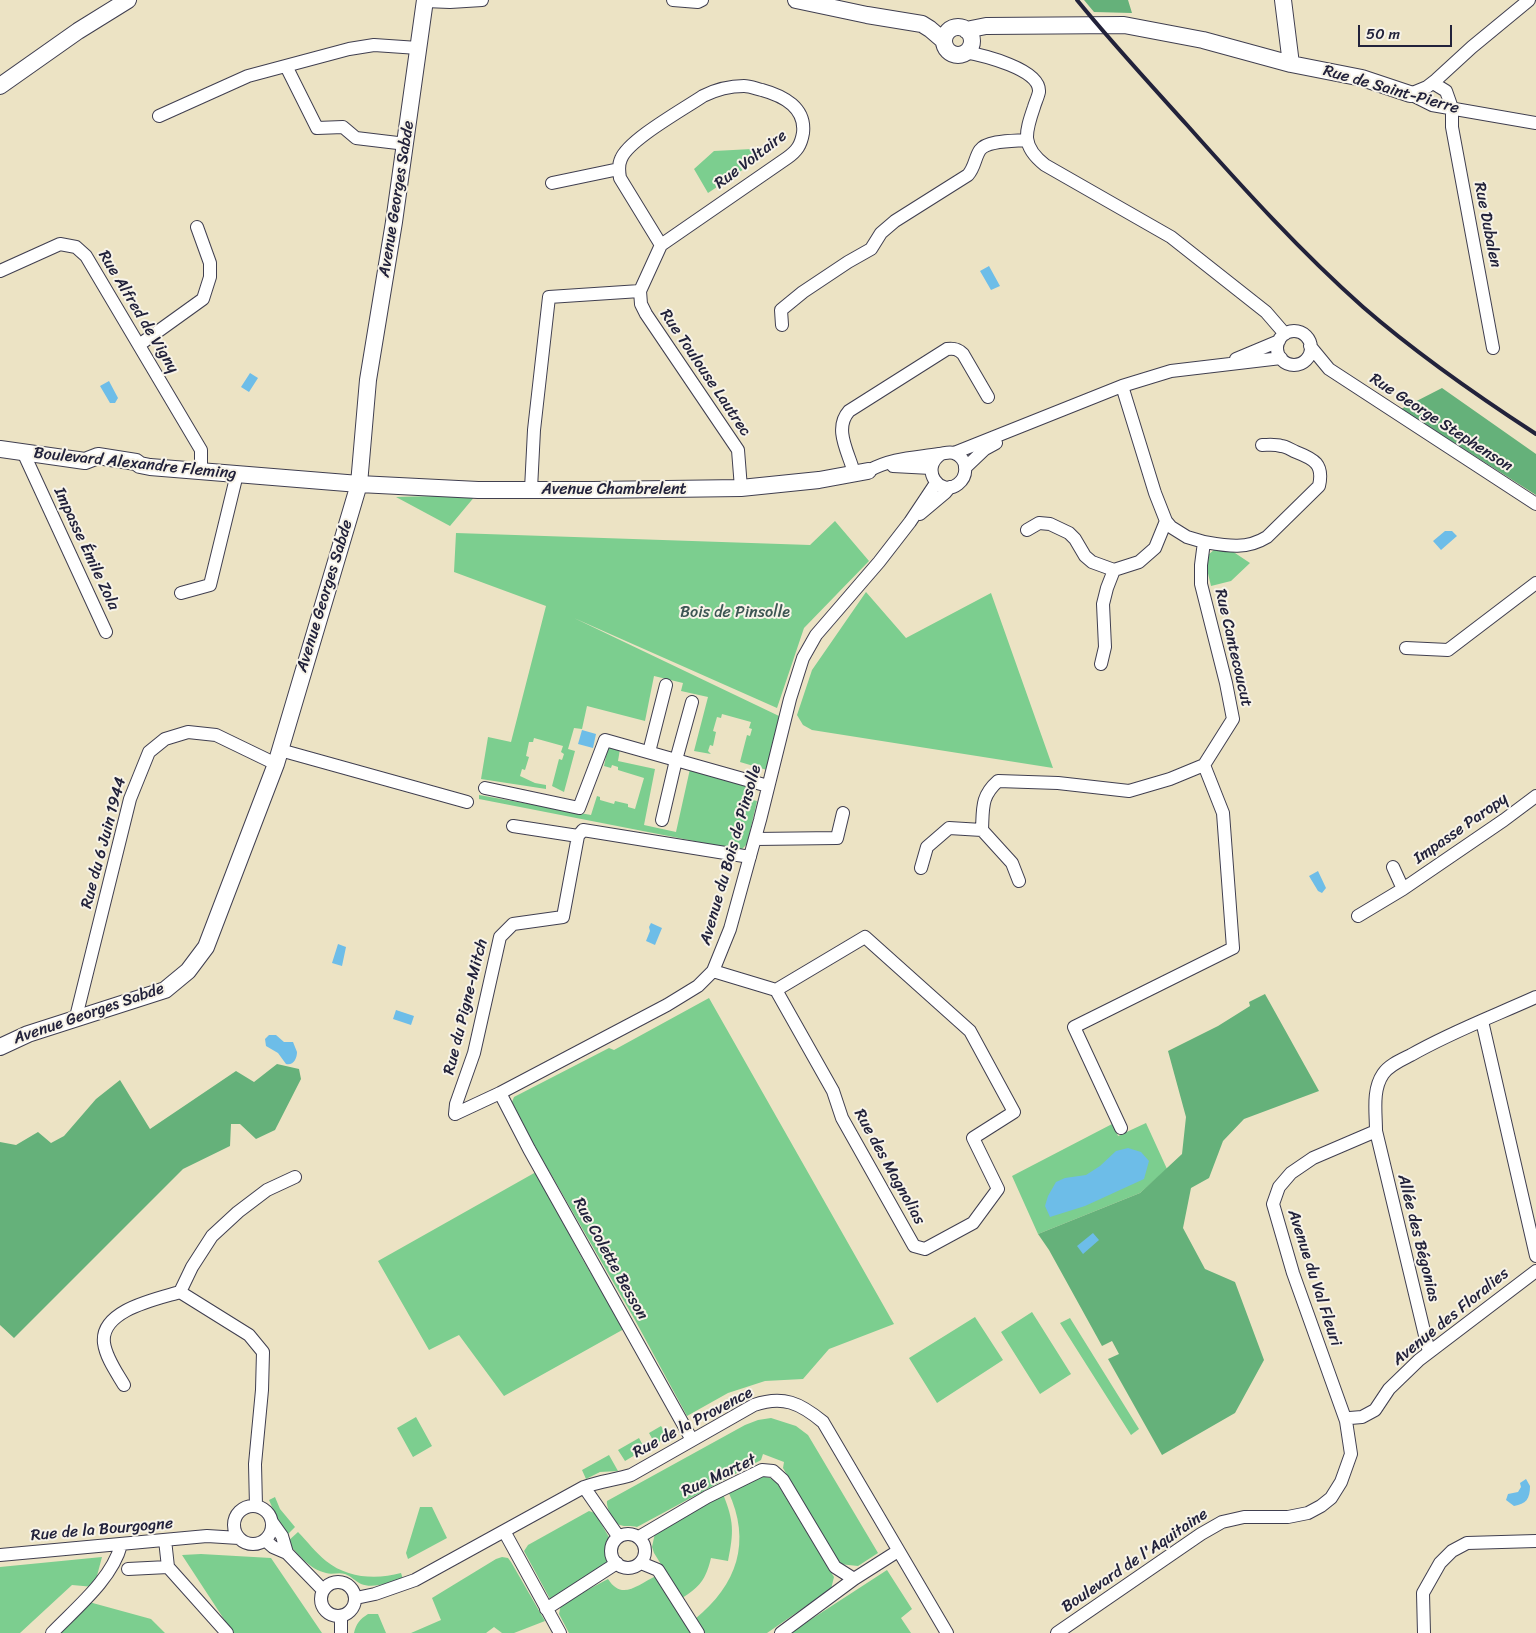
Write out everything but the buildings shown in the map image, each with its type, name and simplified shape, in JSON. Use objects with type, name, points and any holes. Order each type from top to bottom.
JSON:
[{"type":"street","points":[[0,86],[78,31],[128,0]]},
{"type":"street","points":[[425,0],[450,2],[482,0]]},
{"type":"street","name":"Avenue Georges Sabde","points":[[0,1047],[28,1034],[165,990],[180,979],[195,964],[206,947],[278,757],[359,484],[368,380],[406,144],[425,0]]},
{"type":"street","points":[[673,0],[698,2],[702,0]]},
{"type":"street","points":[[796,0],[866,15],[922,24],[946,36]]},
{"type":"street","points":[[1284,0],[1284,62]]},
{"type":"street","points":[[1410,94],[1433,83],[1528,0]]},
{"type":"street","name":"Rue de Saint-Pierre","points":[[973,41],[986,26],[1124,25],[1203,40],[1284,62],[1362,78],[1410,94],[1432,105],[1536,123]]},
{"type":"street","points":[[946,36],[959,28],[973,41],[1027,73],[1036,81],[1039,92],[1026,130],[1026,140],[1031,151],[1045,165],[1171,237],[1266,312],[1282,338]]},
{"type":"street","points":[[946,36],[946,49],[953,54],[961,54],[973,41]]},
{"type":"street","points":[[159,116],[248,76],[349,48],[374,45],[418,48]]},
{"type":"street","points":[[286,66],[317,128],[343,127],[356,138],[406,144]]},
{"type":"street","points":[[1433,83],[1446,91],[1452,108]]},
{"type":"street","name":"Rue Voltaire","points":[[619,169],[620,160],[630,145],[703,96],[716,90],[745,86],[777,94],[798,110],[803,130],[802,142],[795,152],[661,245]]},
{"type":"street","name":"Rue Dubalen","points":[[1452,108],[1452,127],[1494,348]]},
{"type":"street","points":[[782,325],[781,310],[802,292],[871,249],[881,233],[895,221],[968,175],[973,169],[980,150],[985,146],[991,143],[1026,140]]},
{"type":"street","points":[[531,489],[534,430],[549,297],[640,291],[661,245],[620,178],[619,169],[552,183]]},
{"type":"street","points":[[139,345],[203,299],[210,277],[210,263],[197,228]]},
{"type":"street","name":"Rue Alfred de Vigny","points":[[0,271],[60,244],[76,247],[86,256],[201,450],[201,471]]},
{"type":"street","name":"Rue Toulouse Lautrec","points":[[640,291],[641,304],[646,314],[738,450],[741,488]]},
{"type":"street","points":[[1290,332],[1301,333],[1306,336],[1310,346],[1309,355],[1301,363],[1290,364],[1281,358],[1278,353],[1282,338],[1290,332]]},
{"type":"street","name":"Avenue Chambrelent","points":[[1220,366],[1282,338]]},
{"type":"street","name":"Rue George Stephenson","points":[[1310,346],[1329,369],[1536,504]]},
{"type":"street","points":[[861,472],[840,428],[842,418],[848,411],[947,350],[953,348],[963,354],[988,397]]},
{"type":"street","name":"Avenue Chambrelent","points":[[861,472],[882,463],[908,457],[947,454],[1122,386],[1171,371],[1281,358]]},
{"type":"street","name":"Rue George Stephenson","points":[[1301,363],[1329,369]]},
{"type":"street","points":[[1122,386],[1155,493],[1166,521],[1171,527],[1187,537],[1204,542],[1248,546],[1267,537],[1319,486],[1320,471],[1312,458],[1282,446],[1262,445]]},
{"type":"street","name":"Avenue Chambrelent","points":[[966,468],[985,449],[1045,416]]},
{"type":"street","name":"Boulevard Alexandre Fleming","points":[[0,449],[85,461],[98,456],[136,462],[145,466],[359,484]]},
{"type":"street","name":"Impasse Émile Zola","points":[[23,452],[106,632]]},
{"type":"street","points":[[947,454],[962,459],[966,468],[960,483],[950,487],[936,483],[931,473],[936,457],[947,454]]},
{"type":"street","name":"Avenue Chambrelent","points":[[359,484],[478,490],[675,490],[741,488],[819,480],[896,466],[931,468]]},
{"type":"street","points":[[181,593],[210,584],[236,474]]},
{"type":"street","name":"Avenue du Bois de Pinsolle","points":[[455,1114],[500,1093],[667,1005],[698,986],[713,971],[730,929],[755,839],[790,698],[803,658],[816,635],[879,562],[910,522],[936,483]]},
{"type":"street","name":"Avenue du Bois de Pinsolle","points":[[910,522],[950,487]]},
{"type":"street","points":[[1027,530],[1039,523],[1050,524],[1060,528],[1074,539],[1085,556],[1092,562],[1114,570],[1140,562],[1155,548],[1166,521]]},
{"type":"street","name":"Rue Cantecoucut","points":[[1204,542],[1201,584],[1226,683],[1233,720],[1204,765]]},
{"type":"street","points":[[1101,664],[1106,647],[1103,604],[1114,570]]},
{"type":"street","points":[[1406,648],[1448,650],[1536,582]]},
{"type":"street","points":[[649,752],[666,685]]},
{"type":"street","points":[[662,820],[692,702]]},
{"type":"street","name":"Rue du 6 Juin 1944","points":[[74,1020],[130,799],[149,752],[165,739],[188,732],[216,735],[278,757]]},
{"type":"street","points":[[485,788],[579,808],[605,740],[768,786]]},
{"type":"street","points":[[278,757],[467,802]]},
{"type":"street","points":[[982,830],[983,806],[987,791],[998,781],[1058,783],[1129,791],[1170,779],[1204,765],[1223,813],[1233,948],[1074,1027],[1121,1128]]},
{"type":"street","name":"Impasse Paropy","points":[[1358,916],[1403,889],[1536,796]]},
{"type":"street","points":[[755,839],[837,838],[843,814]]},
{"type":"street","points":[[513,826],[578,836],[583,830],[750,857]]},
{"type":"street","points":[[921,868],[927,846],[950,828],[982,830],[1012,863],[1019,881]]},
{"type":"street","name":"Rue du Pigne-Mitch","points":[[455,1114],[456,1104],[474,1053],[500,937],[513,924],[562,917],[578,836]]},
{"type":"street","name":"Impasse Paropy","points":[[1393,867],[1403,889]]},
{"type":"street","name":"Rue des Magnolias","points":[[865,937],[970,1031],[1014,1112],[974,1138],[998,1189],[972,1223],[925,1249],[914,1246],[842,1118],[833,1091],[776,990],[865,937]]},
{"type":"street","points":[[713,971],[776,990]]},
{"type":"street","points":[[1376,1130],[1375,1098],[1383,1074],[1392,1066],[1437,1040],[1536,997]]},
{"type":"street","points":[[1482,1021],[1536,1256]]},
{"type":"street","name":"Rue Colette Besson","points":[[500,1093],[529,1149],[692,1440]]},
{"type":"street","name":"Allée des Bégonias","points":[[1376,1130],[1430,1352]]},
{"type":"street","name":"Avenue du Val Fleuri","points":[[1346,1421],[1293,1273],[1272,1204],[1279,1187],[1291,1172],[1313,1158],[1376,1130]]},
{"type":"street","points":[[124,1386],[104,1344],[104,1335],[108,1327],[135,1306],[180,1292],[192,1266],[212,1236],[238,1212],[267,1190],[295,1177]]},
{"type":"street","name":"Avenue des Floralies","points":[[1346,1421],[1350,1418],[1362,1417],[1375,1410],[1389,1389],[1430,1352],[1536,1271]]},
{"type":"street","points":[[180,1292],[249,1335],[262,1352],[262,1390],[254,1464],[256,1506]]},
{"type":"street","name":"Rue de la Provence","points":[[356,1598],[375,1594],[415,1580],[584,1487],[596,1482],[619,1479],[631,1475],[754,1404],[788,1401],[806,1408],[823,1422],[947,1633]]},
{"type":"street","name":"Boulevard de l'Aquitaine","points":[[1056,1633],[1189,1542],[1222,1522],[1244,1517],[1288,1517],[1308,1513],[1332,1498],[1341,1482],[1351,1454],[1346,1421]]},
{"type":"street","name":"Rue Martet","points":[[639,1537],[707,1497],[762,1470],[773,1471],[783,1480],[835,1567],[854,1579]]},
{"type":"street","points":[[584,1487],[618,1536]]},
{"type":"street","points":[[272,1522],[270,1535],[265,1540],[255,1544],[244,1542],[239,1538],[236,1534],[234,1523],[236,1514],[242,1508],[260,1506],[268,1513],[282,1536],[288,1553],[323,1590]]},
{"type":"street","name":"Rue de la Bourgogne","points":[[207,1536],[234,1523]]},
{"type":"street","points":[[504,1531],[560,1633]]},
{"type":"street","points":[[629,1533],[639,1537],[643,1541],[645,1552],[641,1562],[636,1566],[626,1568],[613,1560],[611,1550],[614,1540],[618,1536],[629,1533]]},
{"type":"street","name":"Rue de la Bourgogne","points":[[0,1555],[207,1536],[239,1538]]},
{"type":"street","points":[[165,1540],[168,1567],[227,1633]]},
{"type":"street","points":[[265,1540],[273,1547],[288,1553]]},
{"type":"street","points":[[1424,1633],[1423,1592],[1440,1563],[1452,1551],[1467,1542],[1536,1541]]},
{"type":"street","points":[[52,1633],[108,1574],[118,1555],[121,1544]]},
{"type":"street","points":[[781,1633],[854,1579],[898,1551]]},
{"type":"street","points":[[641,1562],[658,1570],[698,1633]]},
{"type":"street","points":[[546,1609],[617,1563]]},
{"type":"street","points":[[128,1569],[168,1567]]},
{"type":"street","points":[[332,1582],[343,1582],[352,1588],[356,1598],[354,1608],[341,1616],[330,1614],[322,1606],[321,1600],[323,1590],[332,1582]]},
{"type":"street","points":[[341,1616],[342,1633]]},
{"type":"green space","points":[[1084,0],[1128,0],[1132,13],[1094,12]]},
{"type":"green space","points":[[752,149],[759,159],[708,193],[694,169],[714,151]]},
{"type":"green space","points":[[1442,388],[1536,454],[1536,495],[1401,409]]},
{"type":"green space","points":[[476,495],[450,526],[396,497]]},
{"type":"green space","name":"Bois de Pinsolle","points":[[835,521],[869,561],[804,628],[777,708],[574,618],[779,716],[767,770],[740,762],[747,735],[750,736],[752,729],[749,728],[751,722],[722,714],[721,718],[717,717],[713,731],[716,732],[713,746],[710,745],[708,751],[711,754],[694,751],[708,697],[681,691],[683,683],[654,676],[645,721],[587,706],[582,729],[574,728],[568,749],[575,751],[564,792],[552,786],[559,759],[562,760],[564,754],[561,752],[563,746],[534,738],[533,742],[529,742],[526,756],[529,757],[525,770],[522,769],[520,776],[535,783],[546,785],[546,789],[481,779],[488,737],[511,742],[546,606],[454,572],[456,533],[810,545]]},
{"type":"green space","points":[[1215,549],[1232,551],[1250,563],[1231,581],[1211,586],[1206,565],[1208,555]]},
{"type":"green space","name":"Bois de Pinsolle","points":[[866,592],[906,638],[991,593],[1053,768],[812,730],[803,725],[797,715],[812,670]]},
{"type":"green space","points":[[608,747],[620,749],[618,761],[655,769],[644,825],[676,832],[690,769],[747,786],[744,798],[757,801],[747,844],[742,849],[735,849],[479,799],[479,795],[591,815],[597,796],[600,797],[600,800],[614,804],[615,801],[628,804],[628,807],[635,809],[644,778],[618,770],[618,767],[612,765],[611,768],[604,766]]},
{"type":"green space","points":[[1265,994],[1319,1091],[1244,1119],[1223,1141],[1209,1178],[1191,1188],[1183,1228],[1205,1269],[1235,1282],[1264,1360],[1235,1413],[1162,1455],[1108,1359],[1119,1354],[1112,1341],[1102,1346],[1049,1250],[1038,1234],[1140,1193],[1182,1154],[1186,1117],[1168,1051],[1218,1026],[1250,1006],[1249,1002]]},
{"type":"green space","points":[[709,998],[894,1324],[829,1349],[803,1379],[765,1381],[728,1393],[687,1416],[635,1320],[533,1143],[512,1102],[514,1097],[609,1048],[614,1050]]},
{"type":"green space","points":[[277,1064],[299,1069],[301,1079],[275,1130],[256,1139],[240,1124],[231,1124],[230,1146],[183,1169],[14,1338],[0,1325],[0,1142],[16,1145],[38,1132],[51,1143],[64,1136],[96,1099],[120,1080],[150,1129],[236,1071],[254,1082]]},
{"type":"green space","points":[[1114,1123],[1118,1136],[1146,1123],[1167,1169],[1140,1193],[1038,1234],[1012,1176]]},
{"type":"green space","points":[[536,1172],[583,1260],[624,1329],[504,1396],[459,1335],[429,1350],[378,1261]]},
{"type":"green space","points":[[1032,1312],[1071,1374],[1040,1394],[1001,1332]]},
{"type":"green space","points":[[975,1317],[1003,1360],[937,1403],[909,1358]]},
{"type":"green space","points":[[1070,1318],[1139,1429],[1131,1435],[1060,1323]]},
{"type":"green space","points":[[416,1417],[432,1446],[413,1457],[397,1428]]},
{"type":"green space","points":[[771,1418],[796,1426],[808,1435],[878,1553],[858,1566],[839,1564],[783,1468],[784,1462],[763,1454],[761,1460],[637,1527],[617,1524],[610,1514],[607,1501],[745,1425]]},
{"type":"green space","points":[[661,1426],[668,1437],[655,1444],[649,1433]]},
{"type":"green space","points":[[639,1438],[645,1449],[625,1461],[618,1450]]},
{"type":"green space","points":[[609,1455],[618,1471],[600,1472],[586,1479],[582,1470]]},
{"type":"green space","points":[[760,1476],[770,1478],[777,1483],[834,1577],[831,1589],[767,1633],[705,1633],[695,1619],[721,1592],[730,1577],[739,1545],[739,1528],[728,1491]]},
{"type":"green space","points":[[723,1494],[732,1527],[728,1561],[711,1558],[707,1572],[701,1582],[682,1598],[654,1553],[652,1547],[655,1533]]},
{"type":"green space","points":[[275,1497],[280,1509],[295,1527],[285,1537],[269,1500]]},
{"type":"green space","points":[[420,1507],[432,1507],[447,1538],[408,1559],[406,1553]]},
{"type":"green space","points":[[589,1511],[595,1513],[610,1539],[605,1549],[608,1564],[550,1599],[524,1551],[528,1545]]},
{"type":"green space","points":[[298,1532],[322,1558],[334,1567],[352,1574],[372,1577],[401,1573],[403,1579],[371,1586],[361,1584],[345,1574],[328,1574],[320,1571],[304,1560],[287,1542]]},
{"type":"green space","points":[[201,1554],[271,1558],[322,1633],[233,1633],[182,1555]]},
{"type":"green space","points":[[102,1557],[94,1587],[72,1585],[20,1633],[0,1633],[0,1567]]},
{"type":"green space","points":[[502,1557],[508,1558],[511,1562],[545,1621],[514,1633],[502,1633],[494,1627],[486,1633],[411,1633],[441,1620],[432,1598]]},
{"type":"green space","points":[[887,1570],[912,1609],[901,1618],[911,1633],[790,1633]]},
{"type":"green space","points":[[656,1576],[691,1633],[569,1633],[559,1614],[561,1604],[608,1579],[613,1586],[624,1590],[636,1587]]},
{"type":"green space","points":[[89,1602],[151,1619],[165,1633],[58,1633]]},
{"type":"green space","points":[[368,1614],[378,1614],[386,1633],[354,1633],[359,1622]]},
{"type":"water","points":[[989,266],[1000,286],[991,290],[980,271]]},
{"type":"water","points":[[250,373],[258,378],[249,392],[241,387]]},
{"type":"water","points":[[109,381],[118,398],[115,403],[110,403],[100,386]]},
{"type":"water","points":[[1445,531],[1452,531],[1457,536],[1441,550],[1433,541]]},
{"type":"water","points":[[582,730],[596,734],[593,748],[578,744]]},
{"type":"water","points":[[1318,871],[1326,888],[1322,893],[1318,891],[1309,876]]},
{"type":"water","points":[[651,923],[662,928],[655,945],[646,941]]},
{"type":"water","points":[[338,944],[346,947],[342,966],[332,963]]},
{"type":"water","points":[[396,1010],[414,1016],[411,1025],[393,1019]]},
{"type":"water","points":[[269,1035],[276,1035],[284,1042],[293,1042],[297,1052],[293,1063],[286,1064],[278,1053],[266,1046],[265,1039]]},
{"type":"water","points":[[1128,1148],[1141,1152],[1149,1161],[1144,1179],[1085,1206],[1050,1217],[1045,1206],[1056,1182],[1065,1178],[1086,1175],[1100,1166],[1116,1151]]},
{"type":"water","points":[[1093,1233],[1099,1240],[1083,1254],[1077,1246]]},
{"type":"water","points":[[1526,1479],[1530,1486],[1528,1498],[1522,1504],[1514,1506],[1506,1500],[1508,1494],[1518,1492],[1521,1487],[1520,1483]]},
{"type":"railway","points":[[1077,0],[1251,196],[1340,286],[1383,324],[1426,358],[1536,434]]}]
